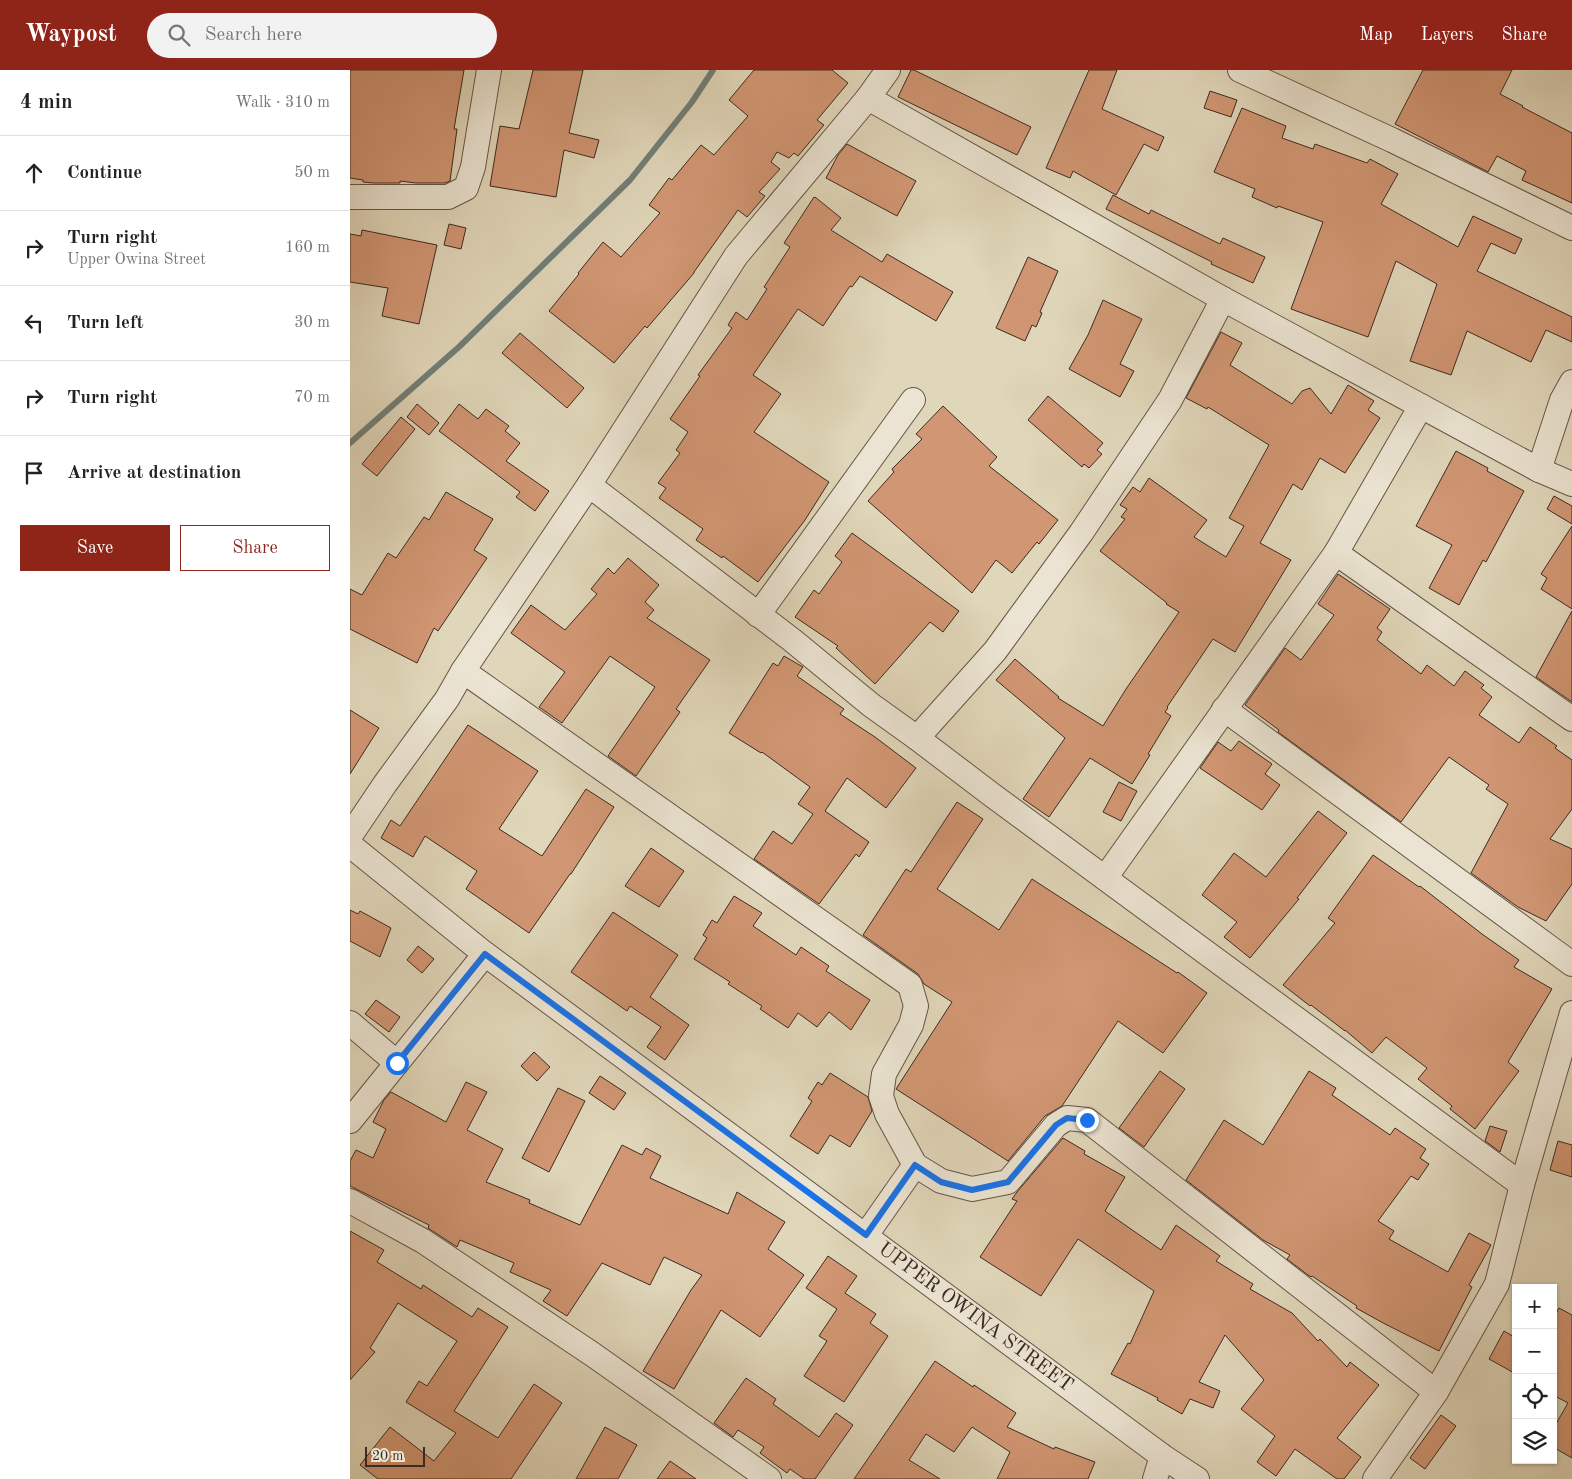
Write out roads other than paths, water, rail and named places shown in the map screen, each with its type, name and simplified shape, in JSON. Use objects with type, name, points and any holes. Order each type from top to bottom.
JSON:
[{"type":"street","points":[[350,197],[448,198],[466,188],[474,167],[489,70]]},
{"type":"street","points":[[350,836],[384,784],[447,699],[463,671],[589,485],[736,256],[868,98],[888,70]]},
{"type":"street","points":[[1240,70],[1392,140],[1572,228]]},
{"type":"street","points":[[868,98],[1223,299],[1540,470],[1572,484]]},
{"type":"street","points":[[917,738],[995,650],[1081,534],[1170,400],[1223,299]]},
{"type":"street","points":[[1540,470],[1562,400],[1572,382]]},
{"type":"street","points":[[758,615],[912,400]]},
{"type":"street","points":[[1105,878],[1336,553],[1420,406]]},
{"type":"street","points":[[589,485],[871,705],[992,796],[1522,1185]]},
{"type":"street","points":[[1336,553],[1572,719]]},
{"type":"street","points":[[463,671],[910,985],[916,1006],[911,1025],[884,1074],[881,1096],[888,1114],[915,1165],[941,1182],[972,1190],[1008,1182],[1056,1125],[1067,1118],[1087,1120],[1436,1392]]},
{"type":"street","points":[[1224,709],[1572,964]]},
{"type":"street","name":"UPPER OWINA STREET","points":[[350,845],[485,954],[1162,1456],[1197,1479]]},
{"type":"street","points":[[350,1121],[485,954]]},
{"type":"street","points":[[1375,1479],[1436,1392],[1497,1284],[1522,1185],[1572,1013]]},
{"type":"street","points":[[350,1023],[397,1063]]},
{"type":"street","points":[[866,1235],[915,1165]]},
{"type":"street","points":[[350,1201],[422,1241],[592,1354],[769,1479]]},
{"type":"street","points":[[1155,1479],[1162,1456]]},
{"type":"waterway","points":[[350,443],[460,346],[630,180],[692,102],[713,70]]}]
